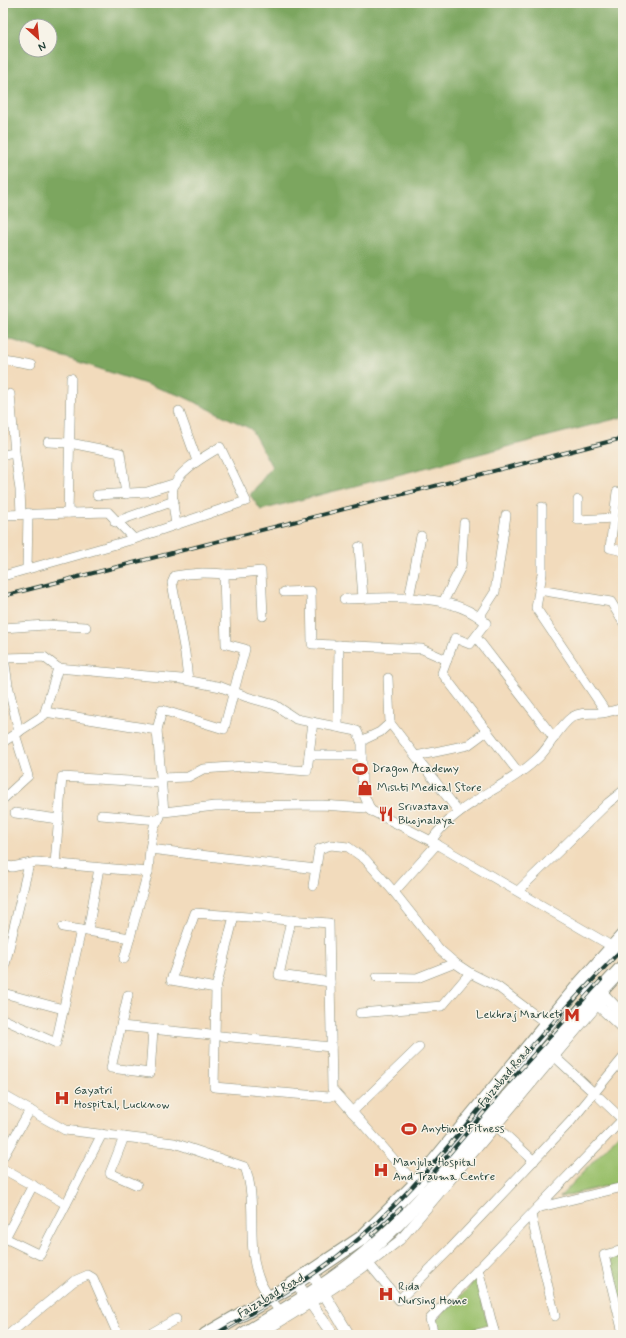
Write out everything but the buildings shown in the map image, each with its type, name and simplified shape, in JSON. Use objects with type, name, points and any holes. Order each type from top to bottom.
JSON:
[{"type":"main road","name":"Faizabad Road","points":[[243,1335],[281,1313],[309,1301],[323,1291],[342,1273],[374,1247],[420,1190],[547,1024],[580,983],[623,936]]},
{"type":"main road","name":"Faizabad Road","points":[[206,1335],[296,1282],[362,1238],[420,1190],[599,998],[623,967]]},
{"type":"street","points":[[3,359],[30,364]]},
{"type":"street","points":[[68,513],[71,378]]},
{"type":"street","points":[[10,394],[14,452],[24,513],[27,569]]},
{"type":"street","points":[[179,412],[198,461]]},
{"type":"street","points":[[48,442],[70,443],[120,453],[126,494]]},
{"type":"street","points":[[3,576],[134,539],[176,525],[246,501],[220,447],[198,461],[182,474],[173,488],[176,525]]},
{"type":"street","points":[[3,455],[14,452]]},
{"type":"street","points":[[97,496],[147,492],[176,483]]},
{"type":"street","points":[[617,492],[610,548],[623,551]]},
{"type":"street","points":[[578,500],[578,520],[614,518]]},
{"type":"street","points":[[115,522],[174,501]]},
{"type":"street","points":[[542,506],[542,574],[536,608],[606,712]]},
{"type":"street","points":[[3,516],[24,513],[108,512],[115,522],[134,539]]},
{"type":"street","points":[[479,617],[495,592],[506,515]]},
{"type":"street","points":[[443,602],[460,567],[464,523]]},
{"type":"street","points":[[409,598],[421,536]]},
{"type":"street","points":[[359,547],[363,598]]},
{"type":"street","points":[[188,680],[185,653],[172,583],[175,576],[190,572],[217,572],[224,574],[261,571],[263,616]]},
{"type":"street","points":[[124,960],[148,872],[154,826],[164,812],[157,730],[162,710],[224,729],[234,692],[245,649],[226,644],[224,574]]},
{"type":"street","points":[[284,592],[311,590],[312,644],[422,649],[447,660]]},
{"type":"street","points":[[539,590],[611,602],[623,622]]},
{"type":"street","points":[[344,599],[409,598],[443,602],[479,617],[486,623],[470,644],[455,638],[442,673],[519,773]]},
{"type":"street","points":[[3,628],[45,625],[86,627]]},
{"type":"street","points":[[476,636],[554,738]]},
{"type":"street","points":[[338,727],[339,645]]},
{"type":"street","points":[[3,799],[28,776],[17,733],[3,658],[44,657],[58,668],[188,680],[221,687],[275,705],[296,719],[357,731],[361,741],[362,790],[371,811]]},
{"type":"street","points":[[3,742],[44,715],[58,668]]},
{"type":"street","points":[[388,678],[390,724],[459,812]]},
{"type":"street","points":[[394,892],[434,842],[438,829],[459,812],[519,773],[540,757],[554,738],[573,717],[584,713],[606,712],[623,708]]},
{"type":"street","points":[[45,712],[157,730]]},
{"type":"street","points":[[55,864],[62,777],[162,781],[188,777],[203,769],[245,766],[307,771],[313,722]]},
{"type":"street","points":[[361,741],[380,732],[390,724]]},
{"type":"street","points":[[416,756],[468,745],[487,731]]},
{"type":"street","points":[[309,755],[362,755]]},
{"type":"street","points":[[518,891],[608,803],[623,791]]},
{"type":"street","points":[[164,812],[216,806],[322,805],[366,808],[434,842],[613,947]]},
{"type":"street","points":[[15,813],[58,819]]},
{"type":"street","points":[[101,815],[158,820]]},
{"type":"street","points":[[313,886],[319,849],[331,845],[348,848],[364,860],[394,892],[440,950],[470,973],[498,987],[547,1024]]},
{"type":"street","points":[[150,849],[316,869]]},
{"type":"street","points":[[3,865],[12,867],[36,862],[148,872]]},
{"type":"street","points":[[3,973],[29,864]]},
{"type":"street","points":[[3,1019],[56,1043],[99,868]]},
{"type":"street","points":[[216,988],[171,980],[194,913],[329,923],[332,1089],[420,1190]]},
{"type":"street","points":[[234,916],[216,988],[214,1087],[329,1097],[336,1094]]},
{"type":"street","points":[[291,920],[279,975],[330,982]]},
{"type":"street","points":[[63,927],[130,938]]},
{"type":"street","points":[[377,977],[417,978],[455,963]]},
{"type":"street","points":[[360,1013],[442,1006],[470,973]]},
{"type":"street","points":[[580,983],[623,1015]]},
{"type":"street","points":[[3,993],[64,1009]]},
{"type":"street","points":[[128,995],[111,1068],[150,1073],[152,1030]]},
{"type":"street","points":[[599,998],[623,1028]]},
{"type":"street","points":[[323,1291],[370,1265],[400,1240],[555,1057],[599,998]]},
{"type":"street","points":[[121,1026],[152,1030],[215,1034],[331,1047]]},
{"type":"street","points":[[352,1112],[419,1047]]},
{"type":"street","points":[[434,1335],[430,1319],[623,1120],[555,1057]]},
{"type":"street","points":[[370,1265],[398,1300],[450,1249],[597,1095],[623,1058]]},
{"type":"street","points":[[3,1095],[65,1130],[174,1143],[245,1167],[249,1177],[253,1208],[252,1246],[258,1277],[281,1313]]},
{"type":"street","points":[[3,1157],[30,1110]]},
{"type":"street","points":[[496,1126],[534,1161]]},
{"type":"street","points":[[33,1185],[4,1238],[40,1255],[102,1134]]},
{"type":"street","points":[[124,1137],[110,1173],[138,1186]]},
{"type":"street","points":[[3,1169],[66,1204]]},
{"type":"street","points":[[534,1212],[623,1187]]},
{"type":"street","points":[[534,1212],[555,1316]]},
{"type":"street","points":[[623,1250],[604,1255],[619,1300],[623,1333]]},
{"type":"street","points":[[472,1335],[495,1333],[478,1269]]},
{"type":"street","points":[[311,1272],[349,1335]]},
{"type":"street","points":[[8,1335],[74,1281],[88,1275],[93,1278],[118,1335]]},
{"type":"street","points":[[296,1282],[333,1335]]},
{"type":"street","points":[[258,1335],[309,1301]]},
{"type":"street","points":[[148,1335],[176,1319]]},
{"type":"green space","points":[[3,3],[623,3],[623,417],[261,510],[250,495],[272,467],[251,429],[182,396],[3,337]]},
{"type":"green space","points":[[623,1130],[623,1182],[560,1197]]},
{"type":"green space","points":[[623,1254],[623,1296],[618,1297],[609,1257]]},
{"type":"green space","points":[[476,1280],[488,1325],[451,1335],[440,1335],[437,1319]]},
{"type":"railway","points":[[3,596],[623,438]]},
{"type":"railway","points":[[214,1335],[309,1277],[345,1251],[362,1236],[406,1194],[525,1054],[623,948]]},
{"type":"railway","points":[[509,1082],[601,980]]},
{"type":"railway","points":[[428,1179],[496,1098]]},
{"type":"railway","points":[[372,1235],[401,1208]]},
{"type":"place","name":"Dragon Academy","points":[[360,769]]},
{"type":"place","name":"Mishti Medical Store","points":[[365,788]]},
{"type":"place","name":"Srivastava Bhojnalaya","points":[[386,814]]},
{"type":"place","name":"Lekhraj Market","points":[[572,1015]]},
{"type":"place","name":"Gayatri Hospital, Lucknow","points":[[62,1098]]},
{"type":"place","name":"Anytime Fitness","points":[[409,1129]]},
{"type":"place","name":"Manjula Hospital And Trauma Centre","points":[[381,1170]]},
{"type":"place","name":"Rida Nursing Home","points":[[386,1294]]}]
